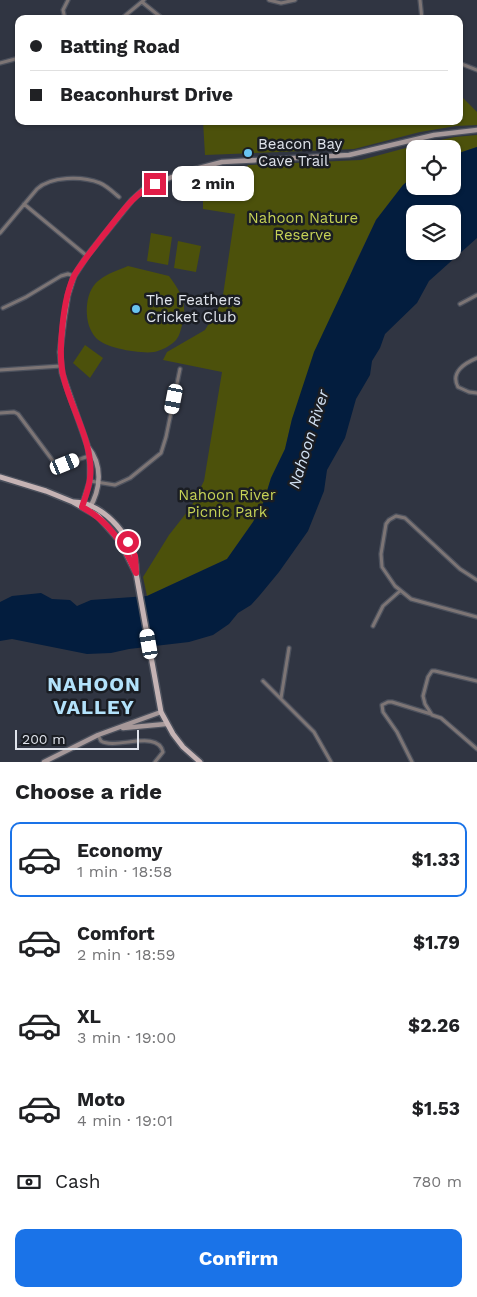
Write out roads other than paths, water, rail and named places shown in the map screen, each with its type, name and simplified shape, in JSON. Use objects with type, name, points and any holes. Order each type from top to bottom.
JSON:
[{"type":"main road","points":[[0,477],[83,504],[90,508],[120,540],[136,573],[161,712],[166,724],[183,747],[200,762]]},
{"type":"street","points":[[64,15],[63,10],[68,0]]},
{"type":"street","points":[[269,0],[281,4],[295,0]]},
{"type":"street","points":[[420,0],[422,15]]},
{"type":"street","points":[[126,15],[143,1],[159,15]]},
{"type":"street","points":[[0,63],[15,59]]},
{"type":"street","points":[[463,65],[477,70]]},
{"type":"street","points":[[90,508],[99,483],[96,460],[88,446],[66,386],[61,366],[64,320],[68,295],[74,276],[87,256],[132,200],[144,189],[184,172],[222,162],[348,155],[434,135],[477,130]]},
{"type":"street","points":[[0,233],[41,185],[57,179],[98,182],[119,197]]},
{"type":"street","points":[[24,204],[87,256]]},
{"type":"street","points":[[3,308],[61,276],[68,274],[74,276]]},
{"type":"street","points":[[460,304],[477,295]]},
{"type":"street","points":[[477,358],[461,367],[457,372],[456,378],[458,387],[477,393]]},
{"type":"street","points":[[0,370],[61,366]]},
{"type":"street","points":[[90,481],[115,485],[132,476],[161,453],[180,369]]},
{"type":"street","points":[[0,413],[14,412],[19,415],[56,465],[89,456]]},
{"type":"street","points":[[83,504],[90,481],[91,470],[88,446]]},
{"type":"street","points":[[477,580],[460,569],[405,518],[396,516],[386,524],[381,560],[384,572],[400,591],[411,599],[477,617]]},
{"type":"street","points":[[373,626],[383,606],[400,591]]},
{"type":"street","points":[[281,698],[289,648]]},
{"type":"street","points":[[432,715],[423,701],[425,685],[430,674],[436,671],[477,681]]},
{"type":"street","points":[[263,681],[314,732],[331,762]]},
{"type":"street","points":[[412,762],[397,732],[383,712],[382,705],[388,702],[444,720],[477,749]]},
{"type":"street","points":[[44,762],[98,735],[161,712]]},
{"type":"street","points":[[117,728],[166,724]]},
{"type":"street","points":[[98,735],[101,742],[106,744],[142,741],[158,744],[163,749],[163,752],[155,762]]},
{"type":"water","name":"Nahoon River","points":[[477,147],[477,238],[461,252],[461,205],[406,205],[406,260],[452,260],[429,281],[417,303],[385,334],[380,348],[372,361],[370,375],[356,399],[345,438],[327,470],[324,491],[308,531],[260,595],[251,605],[238,613],[229,624],[213,635],[189,642],[111,653],[87,654],[12,639],[0,641],[0,602],[12,596],[41,593],[52,599],[70,600],[77,606],[91,600],[147,596],[227,559],[253,522],[264,501],[271,478],[285,449],[292,419],[314,352],[376,220],[406,182],[406,195],[461,195],[461,152]]},
{"type":"place","name":"Beacon Bay Cave Trail","points":[[248,153]]},
{"type":"place","name":"The Feathers Cricket Club","points":[[136,309]]},
{"type":"district","name":"NAHOON VALLEY","points":[[94,696]]},
{"type":"park label","name":"Nahoon Nature Reserve","points":[[303,226]]},
{"type":"park label","name":"Nahoon River Picnic Park","points":[[227,504]]}]
